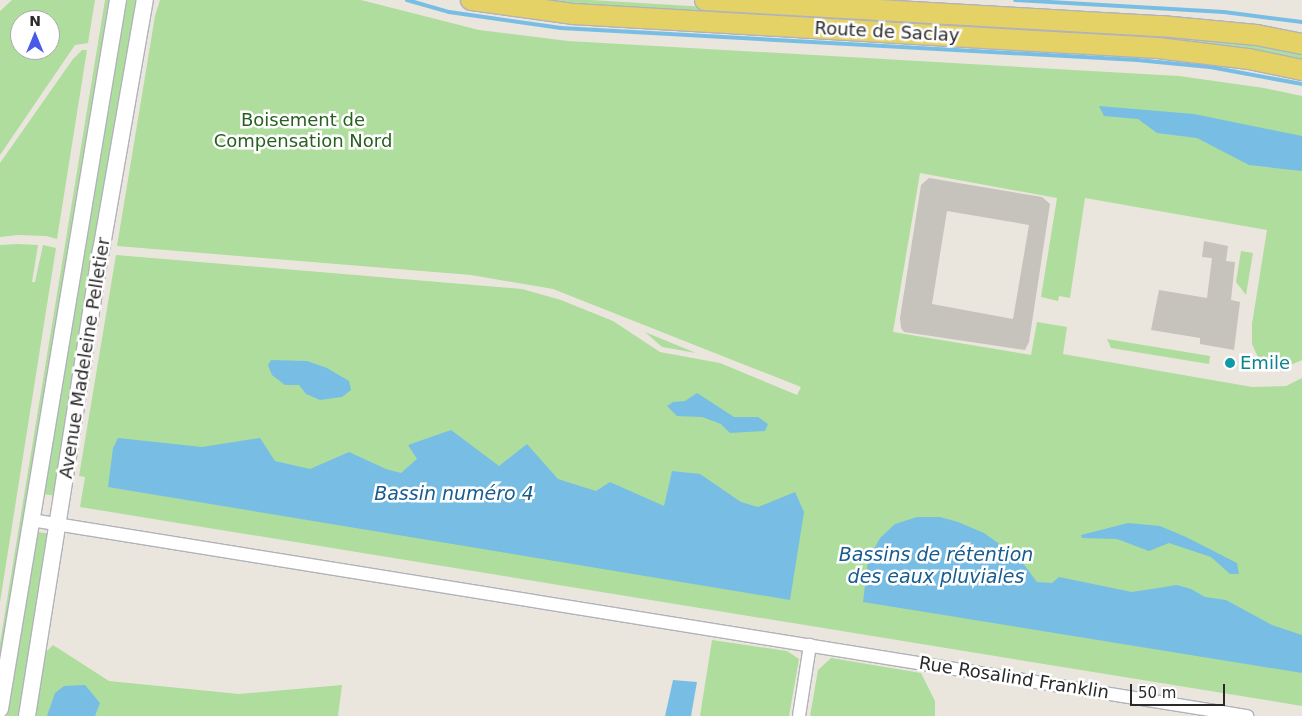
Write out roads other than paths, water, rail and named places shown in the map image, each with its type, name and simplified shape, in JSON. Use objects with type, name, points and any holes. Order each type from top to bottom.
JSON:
[{"type":"main road","name":"Route de Saclay","points":[[471,0],[573,14],[1158,48],[1250,59],[1302,70]]},
{"type":"main road","name":"Route de Saclay","points":[[704,0],[1161,26],[1257,35],[1302,44]]},
{"type":"street","name":"Avenue Madeleine Pelletier","points":[[0,709],[118,0]]},
{"type":"street","name":"Avenue Madeleine Pelletier","points":[[27,716],[101,251],[145,0]]},
{"type":"street","name":"Rue Rosalind Franklin","points":[[31,520],[57,526],[1247,716]]},
{"type":"street","points":[[799,716],[810,645]]},
{"type":"water","points":[[1099,106],[1194,114],[1302,136],[1302,171],[1249,165],[1197,138],[1157,133],[1138,119],[1104,116]]},
{"type":"water","points":[[271,360],[307,361],[327,368],[349,381],[351,390],[342,397],[320,400],[306,394],[299,385],[285,385],[272,375],[268,365]]},
{"type":"water","points":[[697,393],[734,417],[758,417],[768,424],[765,431],[730,433],[721,424],[702,417],[677,416],[667,406],[673,402],[685,401]]},
{"type":"water","name":"Bassin numéro 4","points":[[451,430],[499,466],[527,444],[558,479],[596,491],[610,482],[664,506],[672,471],[700,474],[741,502],[758,507],[795,492],[804,512],[790,600],[108,487],[113,448],[118,438],[202,447],[260,438],[275,461],[310,469],[349,452],[386,469],[401,473],[417,459],[408,445]]},
{"type":"water","name":"Bassins de rétention des eaux pluviales","points":[[917,517],[940,517],[984,533],[1019,558],[1037,582],[1052,583],[1059,577],[1132,592],[1177,585],[1191,589],[1205,597],[1226,600],[1272,625],[1302,635],[1302,673],[863,602],[868,560],[880,538],[895,524]]},
{"type":"water","points":[[1128,523],[1160,526],[1186,537],[1237,563],[1239,574],[1230,574],[1211,557],[1169,543],[1149,551],[1117,539],[1082,538],[1081,535]]},
{"type":"water","points":[[673,680],[697,682],[691,716],[665,716]]},
{"type":"water","points":[[85,685],[100,703],[95,716],[47,716],[55,693],[64,686]]},
{"type":"waterway","points":[[407,0],[449,12],[561,28],[1137,60],[1210,67],[1302,84]]},
{"type":"waterway","points":[[1015,0],[1224,12],[1302,22]]},
{"type":"place","name":"Emile","points":[[1230,363]]},
{"type":"park label","name":"Boisement de Compensation Nord","points":[[303,131]]}]
